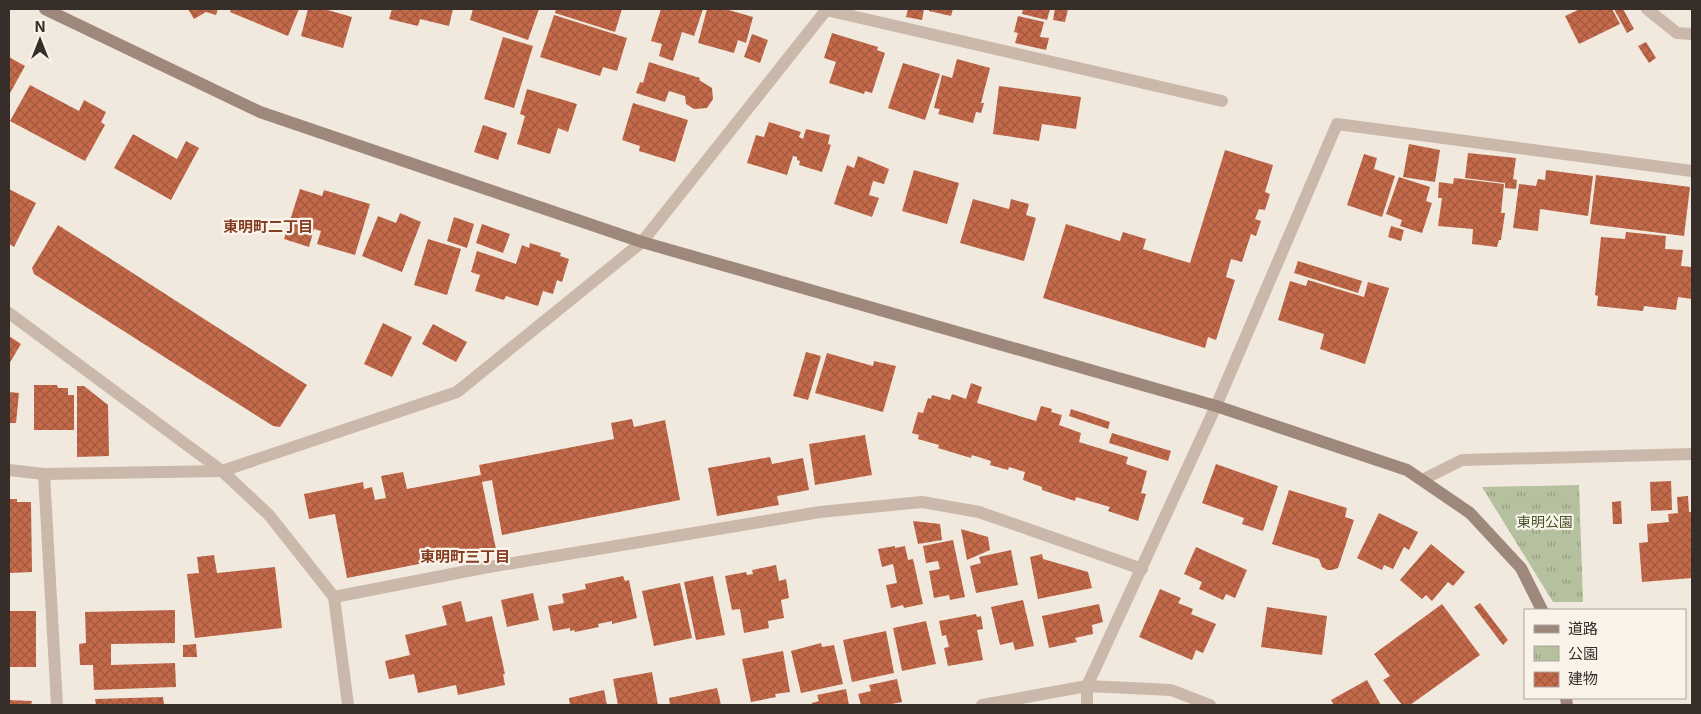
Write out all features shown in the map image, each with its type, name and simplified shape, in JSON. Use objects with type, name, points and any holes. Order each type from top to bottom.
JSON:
[{"type":"street","points":[[45,9],[260,112],[642,242],[1216,406],[1406,470],[1470,513],[1521,568],[1542,609]]},
{"type":"street","points":[[1647,9],[1677,33],[1692,34]]},
{"type":"street","points":[[9,470],[44,474],[222,471],[458,392],[642,242],[826,10],[1222,101]]},
{"type":"street","points":[[1087,705],[1087,686],[1216,406],[1337,124],[1692,171]]},
{"type":"street","points":[[9,313],[222,471],[269,515],[334,597],[348,705]]},
{"type":"street","points":[[1422,480],[1462,460],[1692,454]]},
{"type":"street","points":[[44,474],[57,705]]},
{"type":"street","points":[[334,597],[483,568],[820,512],[922,502],[979,512],[1142,569]]},
{"type":"street","points":[[982,705],[1087,686],[1171,690],[1210,705]]},
{"type":"green space","name":"東明公園","points":[[1579,485],[1583,602],[1553,602],[1482,487]]},
{"type":"building","points":[[188,9],[218,9],[216,15],[206,12],[194,19]]},
{"type":"building","points":[[231,9],[299,9],[288,36],[230,12]]},
{"type":"building","points":[[308,9],[324,9],[352,17],[343,48],[301,36]]},
{"type":"building","points":[[392,9],[453,9],[449,26],[420,19],[418,26],[389,19]]},
{"type":"building","points":[[473,9],[539,9],[528,40],[470,20]]},
{"type":"building","points":[[556,9],[622,9],[615,32],[555,13]]},
{"type":"building","points":[[661,9],[703,9],[694,36],[682,32],[673,61],[659,56],[662,44],[651,41]]},
{"type":"building","points":[[707,9],[725,9],[753,17],[746,43],[738,40],[734,53],[698,43]]},
{"type":"building","points":[[908,9],[924,9],[922,20],[906,17]]},
{"type":"building","points":[[929,9],[953,9],[951,16],[929,11]]},
{"type":"building","points":[[1023,9],[1050,9],[1047,20],[1022,14]]},
{"type":"building","points":[[1055,9],[1068,9],[1065,22],[1053,20]]},
{"type":"building","points":[[1580,9],[1612,9],[1620,24],[1579,44],[1565,16]]},
{"type":"building","points":[[1614,9],[1623,9],[1634,29],[1627,33]]},
{"type":"building","points":[[554,15],[627,38],[617,71],[603,67],[600,76],[540,57]]},
{"type":"building","points":[[1018,16],[1044,22],[1040,37],[1049,38],[1046,50],[1015,43],[1018,33],[1014,32]]},
{"type":"building","points":[[832,33],[878,47],[877,50],[885,53],[872,93],[865,91],[864,94],[829,83],[836,62],[824,58]]},
{"type":"building","points":[[752,34],[768,40],[760,63],[744,57]]},
{"type":"building","points":[[503,37],[533,46],[514,108],[484,99]]},
{"type":"building","points":[[1646,42],[1656,58],[1649,63],[1638,46]]},
{"type":"building","points":[[9,57],[25,66],[9,95]]},
{"type":"building","points":[[957,59],[990,68],[981,103],[984,103],[981,113],[976,112],[973,123],[938,114],[940,109],[934,108],[942,75],[952,78]]},
{"type":"building","points":[[649,62],[700,78],[699,80],[712,88],[713,99],[707,108],[694,109],[686,104],[685,96],[669,91],[665,102],[636,93],[640,82],[643,83]]},
{"type":"building","points":[[903,63],[940,74],[925,120],[888,108]]},
{"type":"building","points":[[30,85],[79,111],[84,100],[106,112],[101,122],[105,125],[85,161],[10,121]]},
{"type":"building","points":[[999,86],[1081,97],[1076,129],[1042,124],[1039,141],[993,134]]},
{"type":"building","points":[[527,89],[577,104],[568,132],[558,128],[550,154],[517,144],[525,116],[520,114]]},
{"type":"building","points":[[633,103],[688,120],[675,162],[639,151],[640,146],[622,140]]},
{"type":"building","points":[[769,122],[801,132],[799,137],[803,139],[806,129],[830,135],[828,144],[831,145],[822,172],[799,165],[800,161],[797,160],[797,157],[793,156],[787,175],[747,163],[756,135],[764,137]]},
{"type":"building","points":[[483,125],[507,133],[498,160],[474,152]]},
{"type":"building","points":[[133,134],[177,159],[186,141],[199,148],[171,200],[114,168]]},
{"type":"building","points":[[1409,144],[1440,150],[1435,182],[1403,177]]},
{"type":"building","points":[[1225,150],[1273,165],[1265,192],[1270,194],[1265,210],[1259,209],[1255,219],[1261,221],[1256,236],[1251,234],[1242,262],[1231,259],[1226,277],[1235,280],[1216,340],[1208,337],[1205,348],[1043,298],[1066,224],[1120,241],[1123,232],[1146,239],[1143,249],[1190,263]]},
{"type":"building","points":[[1468,153],[1516,158],[1513,179],[1517,180],[1516,189],[1505,188],[1505,183],[1465,178]]},
{"type":"building","points":[[1364,154],[1377,158],[1374,169],[1395,176],[1382,217],[1347,205]]},
{"type":"building","points":[[858,156],[889,169],[884,184],[873,181],[869,195],[879,198],[872,217],[834,204],[847,165],[854,168]]},
{"type":"building","points":[[914,170],[959,183],[947,224],[902,211]]},
{"type":"building","points":[[1546,170],[1593,176],[1588,216],[1540,209],[1538,231],[1513,228],[1519,184],[1536,186],[1538,179],[1545,180]]},
{"type":"building","points":[[1596,175],[1690,187],[1684,236],[1590,224]]},
{"type":"building","points":[[1399,177],[1430,187],[1426,201],[1432,203],[1422,233],[1400,226],[1402,220],[1386,214]]},
{"type":"building","points":[[1454,178],[1504,184],[1501,213],[1505,213],[1501,240],[1499,240],[1497,247],[1472,244],[1473,229],[1438,226],[1442,198],[1438,198],[1439,182],[1453,184]]},
{"type":"building","points":[[9,189],[36,203],[14,247],[9,244]]},
{"type":"building","points":[[300,189],[322,196],[324,190],[370,204],[355,255],[317,244],[321,231],[314,229],[309,247],[284,239]]},
{"type":"building","points":[[973,199],[1009,209],[1011,199],[1029,204],[1026,215],[1036,218],[1024,261],[960,243]]},
{"type":"building","points":[[400,213],[421,222],[402,272],[362,256],[378,216],[396,223]]},
{"type":"building","points":[[454,217],[474,224],[467,248],[447,241]]},
{"type":"building","points":[[482,224],[510,234],[503,253],[476,243]]},
{"type":"building","points":[[58,225],[307,385],[280,427],[273,426],[34,274],[32,268]]},
{"type":"building","points":[[1391,226],[1404,230],[1401,241],[1388,237]]},
{"type":"building","points":[[1626,232],[1666,236],[1665,249],[1683,250],[1681,266],[1692,267],[1692,299],[1678,297],[1676,310],[1644,306],[1643,311],[1597,306],[1598,296],[1595,295],[1601,237],[1625,239]]},
{"type":"building","points":[[428,239],[461,249],[447,295],[414,285]]},
{"type":"building","points":[[530,243],[561,253],[560,256],[569,259],[562,282],[557,280],[553,294],[543,291],[538,306],[506,296],[504,300],[475,291],[480,275],[471,272],[477,251],[516,264],[522,245],[529,248]]},
{"type":"building","points":[[1298,261],[1362,281],[1358,293],[1294,273]]},
{"type":"building","points":[[1308,280],[1364,297],[1368,282],[1389,288],[1365,364],[1320,349],[1324,334],[1278,320],[1290,281],[1306,286]]},
{"type":"building","points":[[383,323],[412,337],[392,377],[364,364]]},
{"type":"building","points":[[433,324],[467,342],[456,362],[422,344]]},
{"type":"building","points":[[9,336],[21,344],[9,364]]},
{"type":"building","points":[[806,352],[821,356],[808,400],[793,396]]},
{"type":"building","points":[[827,353],[873,366],[874,361],[896,366],[883,412],[815,393]]},
{"type":"building","points":[[971,383],[982,387],[977,403],[1036,421],[1041,406],[1052,409],[1051,412],[1062,415],[1059,425],[1081,433],[1079,442],[1128,457],[1126,464],[1147,471],[1141,493],[1146,494],[1138,521],[1108,511],[1110,507],[1076,497],[1075,501],[1042,490],[1042,487],[1023,480],[1025,472],[1009,467],[1008,470],[990,465],[991,461],[972,455],[971,458],[938,448],[939,445],[918,439],[919,435],[912,433],[918,412],[923,413],[928,398],[931,399],[932,395],[950,400],[952,394],[966,399]]},
{"type":"building","points":[[34,385],[57,385],[58,388],[68,388],[68,395],[74,395],[74,430],[34,430]]},
{"type":"building","points":[[77,386],[84,386],[108,405],[109,456],[77,457]]},
{"type":"building","points":[[9,392],[19,393],[16,423],[9,423]]},
{"type":"building","points":[[1071,409],[1110,422],[1108,429],[1069,416]]},
{"type":"building","points":[[632,419],[634,427],[665,420],[680,500],[502,535],[492,480],[482,482],[496,549],[347,578],[335,514],[309,519],[304,494],[363,482],[364,489],[372,487],[375,500],[386,498],[381,476],[403,472],[407,489],[481,475],[479,465],[614,439],[611,423]]},
{"type":"building","points":[[1112,433],[1171,451],[1168,461],[1109,443]]},
{"type":"building","points":[[865,435],[872,475],[815,485],[809,444]]},
{"type":"building","points":[[770,457],[772,464],[803,458],[809,490],[777,496],[779,505],[717,516],[708,468]]},
{"type":"building","points":[[1216,464],[1278,486],[1263,531],[1242,524],[1244,518],[1202,503]]},
{"type":"building","points":[[1671,481],[1672,510],[1651,511],[1650,482]]},
{"type":"building","points":[[1289,490],[1347,508],[1345,517],[1354,520],[1338,568],[1327,570],[1322,567],[1319,559],[1272,544]]},
{"type":"building","points":[[1688,496],[1689,512],[1692,512],[1692,578],[1642,582],[1639,543],[1648,542],[1647,524],[1669,522],[1668,514],[1678,513],[1677,497]]},
{"type":"building","points":[[9,499],[17,499],[17,502],[31,502],[32,572],[9,573]]},
{"type":"building","points":[[1621,501],[1622,524],[1613,524],[1612,502]]},
{"type":"building","points":[[1379,513],[1418,532],[1409,550],[1404,547],[1393,569],[1384,565],[1382,570],[1357,558]]},
{"type":"building","points":[[913,521],[940,524],[942,540],[918,544]]},
{"type":"building","points":[[961,529],[988,537],[990,550],[967,560]]},
{"type":"building","points":[[953,540],[965,597],[950,600],[949,595],[934,598],[929,571],[940,569],[938,561],[926,563],[923,546]]},
{"type":"building","points":[[1431,544],[1465,572],[1453,586],[1448,582],[1432,601],[1426,595],[1422,599],[1400,580]]},
{"type":"building","points":[[895,546],[895,548],[905,546],[908,560],[913,559],[923,604],[904,608],[903,605],[891,608],[886,585],[897,583],[893,564],[882,567],[878,549]]},
{"type":"building","points":[[1196,547],[1247,570],[1235,598],[1226,594],[1223,600],[1199,589],[1202,582],[1184,574]]},
{"type":"building","points":[[1011,550],[1018,585],[976,593],[970,566],[981,563],[979,557]]},
{"type":"building","points":[[1042,554],[1043,559],[1088,572],[1092,588],[1038,599],[1030,557]]},
{"type":"building","points":[[214,555],[217,573],[275,567],[282,628],[195,638],[187,574],[199,573],[197,557]]},
{"type":"building","points":[[776,565],[779,581],[786,579],[789,598],[781,600],[784,618],[768,621],[769,628],[744,633],[740,609],[732,610],[725,576],[746,572],[747,575],[753,574],[752,570]]},
{"type":"building","points":[[623,576],[625,581],[629,580],[637,618],[612,624],[612,621],[598,624],[599,627],[575,632],[574,630],[570,631],[570,628],[553,631],[548,606],[564,603],[562,594],[586,589],[585,584]]},
{"type":"building","points":[[713,576],[725,635],[696,640],[684,582]]},
{"type":"building","points":[[680,583],[692,638],[654,646],[642,591]]},
{"type":"building","points":[[1160,589],[1181,598],[1178,603],[1193,609],[1191,614],[1216,624],[1203,653],[1196,650],[1192,660],[1139,637]]},
{"type":"building","points":[[533,593],[539,620],[507,627],[501,600]]},
{"type":"building","points":[[1023,600],[1034,646],[1015,650],[1013,642],[1000,645],[991,607]]},
{"type":"building","points":[[461,601],[466,622],[492,616],[505,674],[503,674],[505,685],[458,695],[456,685],[418,693],[414,674],[389,679],[385,661],[410,655],[405,635],[447,625],[442,606]]},
{"type":"building","points":[[1480,603],[1508,640],[1503,645],[1474,607]]},
{"type":"building","points":[[1099,604],[1103,622],[1092,625],[1093,634],[1075,638],[1077,642],[1049,648],[1042,616]]},
{"type":"building","points":[[1442,604],[1480,655],[1410,705],[1402,705],[1383,680],[1390,676],[1374,654]]},
{"type":"building","points":[[1267,607],[1327,616],[1322,655],[1261,647]]},
{"type":"building","points":[[175,610],[175,643],[111,644],[111,665],[175,663],[176,687],[94,690],[93,665],[80,665],[79,644],[86,643],[85,612]]},
{"type":"building","points":[[10,611],[36,611],[36,667],[9,667]]},
{"type":"building","points":[[976,614],[977,617],[981,616],[983,629],[977,630],[983,660],[948,666],[944,648],[949,647],[946,635],[942,636],[939,621]]},
{"type":"building","points":[[926,621],[936,664],[902,671],[893,628]]},
{"type":"building","points":[[886,631],[894,673],[852,682],[843,640]]},
{"type":"building","points":[[821,643],[822,647],[834,645],[843,684],[801,693],[791,651]]},
{"type":"building","points":[[196,644],[197,657],[183,657],[183,645]]},
{"type":"building","points":[[783,651],[790,692],[775,694],[776,697],[751,702],[742,659]]},
{"type":"building","points":[[652,672],[658,705],[618,705],[613,679]]},
{"type":"building","points":[[897,679],[902,702],[886,705],[861,705],[858,694],[871,691],[869,685]]},
{"type":"building","points":[[1367,680],[1381,705],[1334,705],[1331,700]]},
{"type":"building","points":[[717,688],[721,705],[670,705],[669,698]]},
{"type":"building","points":[[846,689],[849,705],[812,705],[812,703],[819,701],[817,695]]},
{"type":"building","points":[[604,690],[607,705],[570,705],[569,698]]},
{"type":"building","points":[[163,697],[164,705],[96,705],[95,699]]},
{"type":"building","points":[[9,700],[32,701],[31,705],[9,705]]},
{"type":"district","name":"東明町二丁目","points":[[268,226]]},
{"type":"district","name":"東明町三丁目","points":[[465,556]]}]
